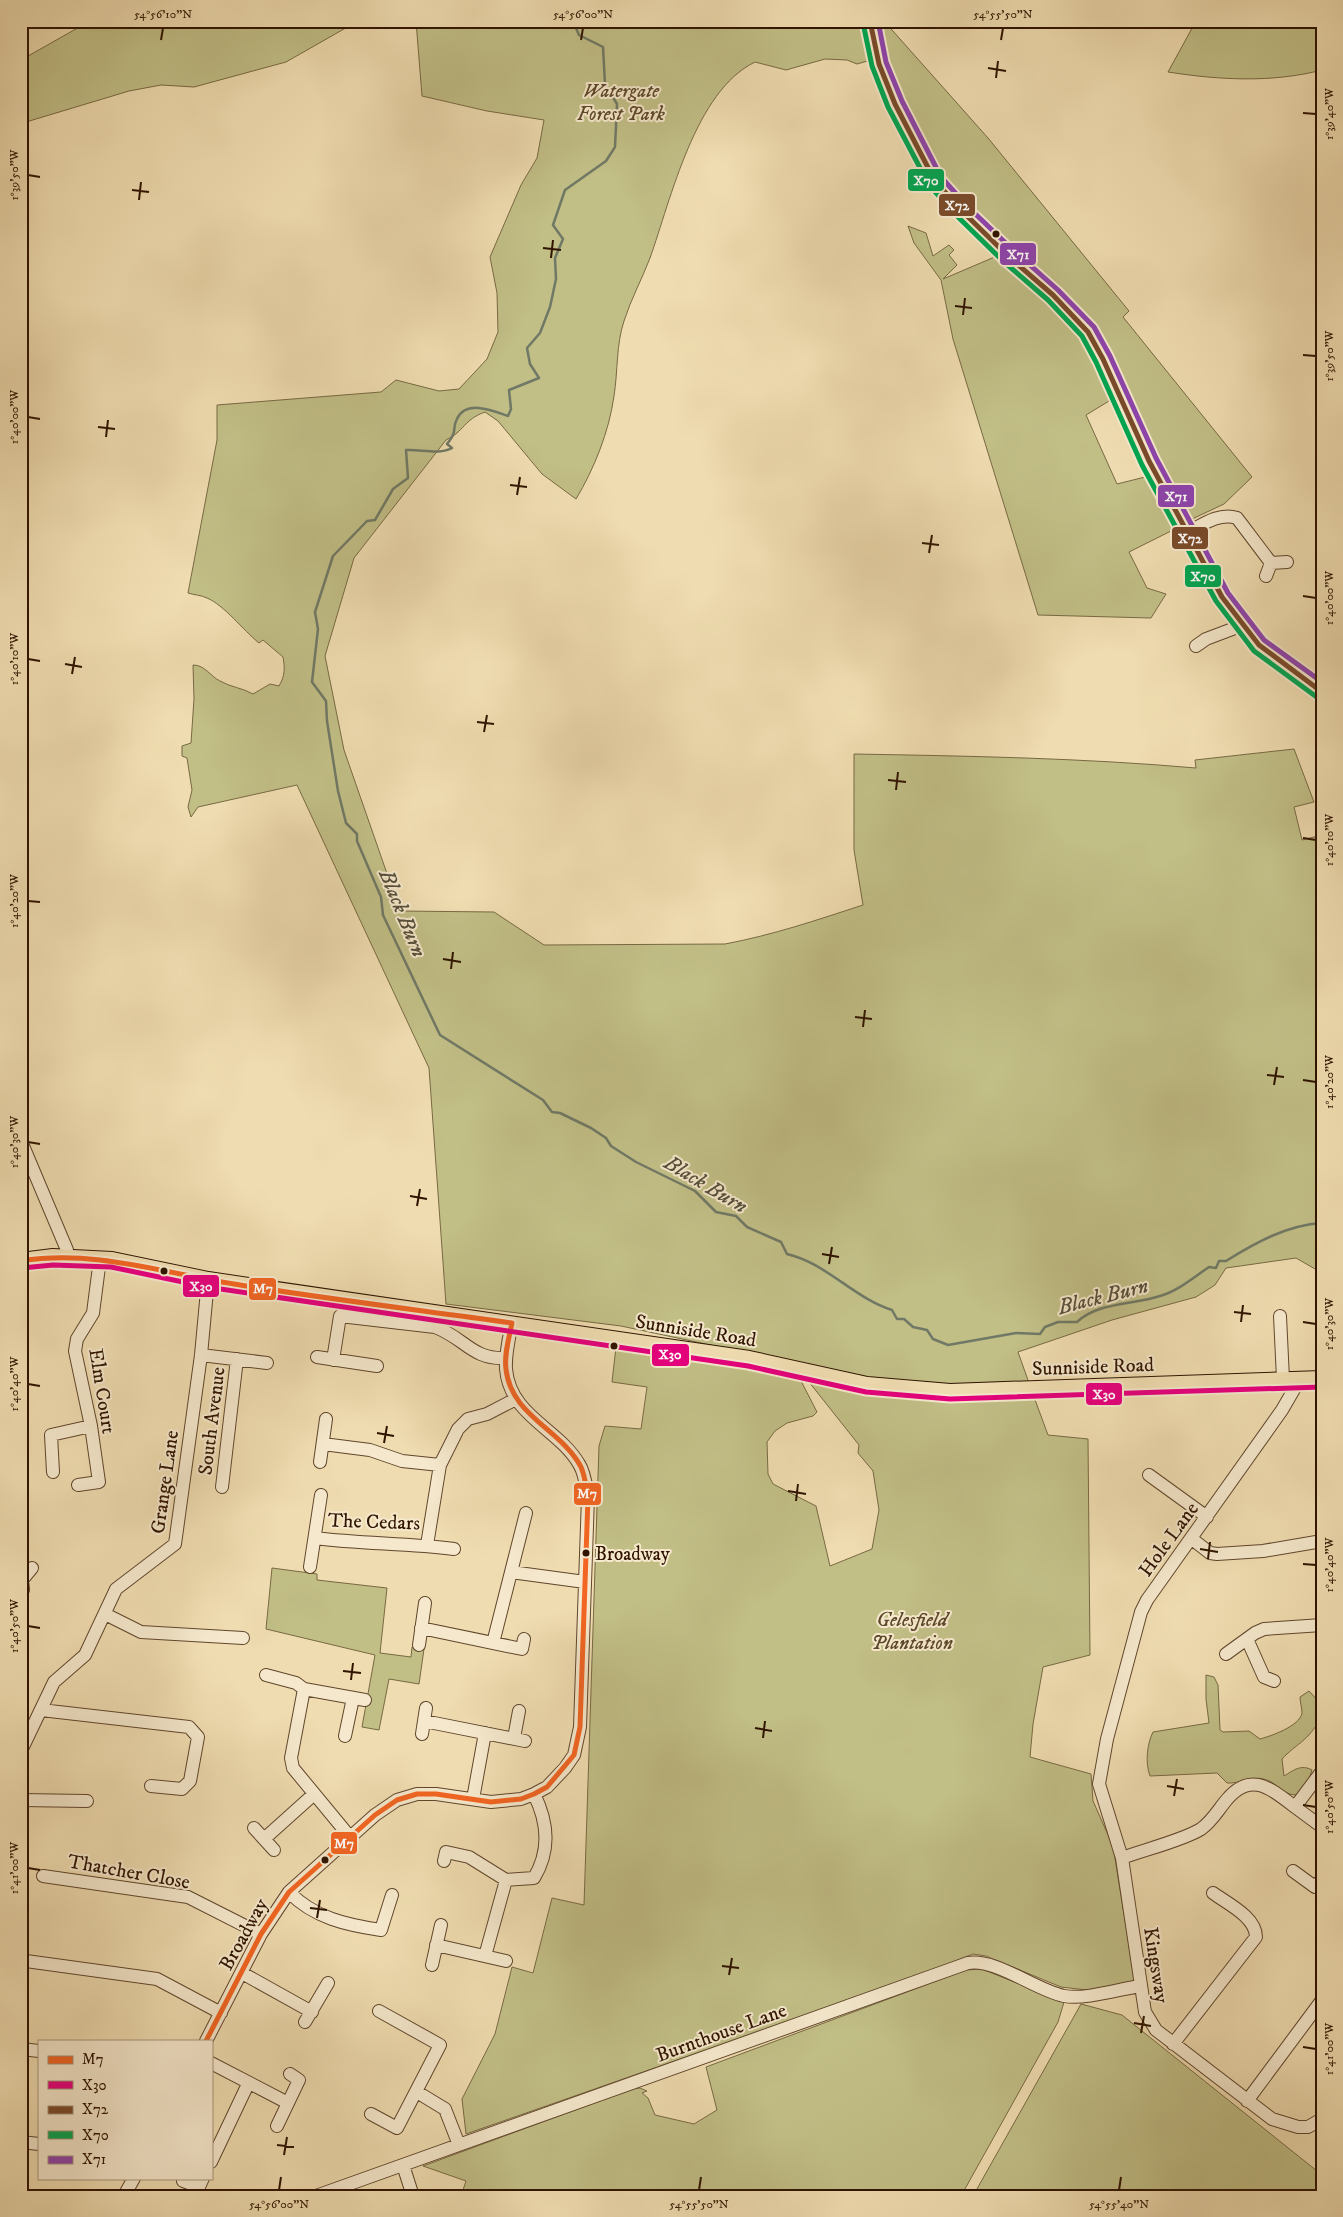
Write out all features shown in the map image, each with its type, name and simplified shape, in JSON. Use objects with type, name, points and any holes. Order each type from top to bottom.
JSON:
[{"type":"highway","points":[[870,21],[879,64],[895,104],[935,181],[968,218],[1053,295],[1088,332],[1103,358],[1149,461],[1222,597],[1268,654],[1322,692]]},
{"type":"main road","name":"Sunniside Road","points":[[21,1261],[66,1256],[100,1259],[153,1267],[208,1280],[749,1359],[844,1381],[921,1391],[997,1391],[1322,1378]]},
{"type":"street","points":[[1187,533],[1219,517],[1231,516],[1237,518],[1271,563]]},
{"type":"street","points":[[1271,563],[1287,562]]},
{"type":"street","points":[[1266,576],[1271,563]]},
{"type":"street","points":[[1196,646],[1243,625]]},
{"type":"street","points":[[21,1141],[66,1250],[66,1256]]},
{"type":"street","name":"Elm Court","points":[[78,1486],[98,1482],[91,1426],[75,1351],[77,1339],[93,1313],[100,1259]]},
{"type":"street","name":"Grange Lane","points":[[21,1751],[54,1682],[85,1655],[116,1589],[175,1544],[208,1280]]},
{"type":"street","points":[[333,1360],[340,1316],[435,1327],[450,1332],[482,1356],[506,1358]]},
{"type":"street","points":[[1280,1316],[1283,1379]]},
{"type":"street","name":"Broadway","points":[[207,2040],[262,1934],[289,1892],[375,1815],[405,1796],[426,1793],[509,1802],[534,1794],[547,1787],[565,1768],[574,1755],[578,1744],[588,1497],[581,1465],[561,1441],[535,1421],[516,1399],[508,1380],[506,1358],[512,1323]]},
{"type":"street","points":[[200,1355],[267,1363]]},
{"type":"street","points":[[316,1358],[377,1366]]},
{"type":"street","name":"South Avenue","points":[[222,1488],[237,1359]]},
{"type":"street","name":"Hole Lane","points":[[1108,1740],[1141,1612],[1147,1600],[1208,1517],[1282,1410],[1300,1379]]},
{"type":"street","name":"The Cedars","points":[[315,1538],[360,1544],[427,1545],[440,1465],[458,1429],[468,1419],[487,1414],[516,1399]]},
{"type":"street","points":[[320,1462],[326,1419]]},
{"type":"street","points":[[55,1466],[51,1435],[91,1426]]},
{"type":"street","points":[[322,1444],[370,1450],[402,1461],[440,1465]]},
{"type":"street","points":[[1149,1475],[1208,1517]]},
{"type":"street","points":[[310,1567],[322,1495]]},
{"type":"street","points":[[493,1643],[526,1513]]},
{"type":"street","points":[[1192,1539],[1210,1553],[1217,1554],[1263,1551],[1322,1541]]},
{"type":"street","points":[[427,1545],[454,1549]]},
{"type":"street","points":[[22,1583],[32,1568]]},
{"type":"street","points":[[511,1572],[585,1582]]},
{"type":"street","points":[[419,1645],[425,1602]]},
{"type":"street","points":[[105,1614],[141,1632],[243,1638]]},
{"type":"street","points":[[1226,1654],[1264,1629],[1322,1625]]},
{"type":"street","points":[[421,1628],[522,1649],[524,1639]]},
{"type":"street","points":[[1247,1639],[1264,1677],[1274,1680]]},
{"type":"street","points":[[266,1675],[296,1682],[304,1689],[359,1699],[346,1736]]},
{"type":"street","points":[[304,1689],[291,1758],[298,1777],[350,1837]]},
{"type":"street","points":[[426,1708],[423,1728],[485,1733],[520,1739],[519,1711]]},
{"type":"street","points":[[41,1710],[189,1727],[198,1737],[190,1781],[182,1789],[150,1787]]},
{"type":"street","points":[[473,1799],[485,1733]]},
{"type":"street","name":"Kingsway","points":[[1108,1740],[1099,1776],[1099,1791],[1122,1858],[1140,1986],[1145,2012],[1150,2023],[1173,2044],[1272,2119],[1287,2126],[1308,2126],[1322,2119]]},
{"type":"street","points":[[1295,1806],[1322,1770]]},
{"type":"street","points":[[1122,1858],[1199,1830],[1211,1821],[1230,1795],[1245,1785],[1263,1785],[1272,1789],[1322,1827]]},
{"type":"street","points":[[264,1839],[313,1794]]},
{"type":"street","points":[[444,1861],[446,1852],[468,1858],[506,1880],[534,1878],[539,1868],[547,1830],[534,1794]]},
{"type":"street","points":[[21,1800],[87,1802]]},
{"type":"street","points":[[254,1828],[274,1850]]},
{"type":"street","points":[[1294,1871],[1315,1887],[1322,1879]]},
{"type":"street","name":"Thatcher Close","points":[[43,1876],[188,1898],[262,1934]]},
{"type":"street","points":[[485,1956],[506,1880]]},
{"type":"street","points":[[289,1892],[310,1910],[332,1920],[381,1930],[392,1895]]},
{"type":"street","points":[[1173,2044],[1256,1937],[1256,1930],[1252,1922],[1213,1893]]},
{"type":"street","points":[[432,1965],[441,1925]]},
{"type":"street","points":[[436,1946],[506,1961]]},
{"type":"street","points":[[26,1962],[157,1979],[221,2014]]},
{"type":"street","name":"Burnthouse Lane","points":[[316,2196],[968,1963],[980,1962],[993,1966],[1051,1993],[1067,1997],[1140,1986]]},
{"type":"street","points":[[242,1973],[308,2017],[328,1983]]},
{"type":"street","points":[[1247,2101],[1322,2000]]},
{"type":"street","points":[[370,2114],[397,2128],[440,2045],[379,2011]]},
{"type":"street","points":[[21,2049],[38,2051]]},
{"type":"street","points":[[212,2065],[288,2103]]},
{"type":"street","points":[[278,2126],[299,2080],[290,2074]]},
{"type":"street","points":[[212,2160],[248,2084]]},
{"type":"street","points":[[417,2092],[442,2105],[448,2113],[459,2145]]},
{"type":"street","points":[[21,2142],[38,2144]]},
{"type":"street","points":[[403,2165],[411,2190],[410,2196]]},
{"type":"street","points":[[124,2196],[133,2180]]},
{"type":"street","points":[[183,2181],[199,2187],[203,2180]]},
{"type":"green space","points":[[90,21],[358,21],[286,62],[194,87],[161,85],[129,91],[26,122],[21,129],[21,60]]},
{"type":"green space","name":"Watergate Forest Park","points":[[416,21],[863,21],[871,60],[857,64],[847,60],[825,59],[786,70],[755,62],[734,76],[716,97],[701,121],[688,149],[650,258],[621,330],[612,410],[595,463],[576,499],[542,474],[498,421],[485,412],[472,418],[457,433],[446,440],[354,558],[325,656],[344,750],[400,911],[494,912],[544,945],[725,944],[778,932],[863,905],[854,850],[854,754],[1068,760],[1196,768],[1195,760],[1294,749],[1314,802],[1294,807],[1302,840],[1322,835],[1322,1273],[1296,1258],[1226,1268],[1215,1285],[1196,1297],[1112,1320],[1018,1352],[1029,1383],[948,1385],[861,1377],[621,1326],[446,1304],[429,1068],[297,785],[198,807],[191,817],[188,807],[192,790],[187,758],[182,756],[182,746],[191,743],[194,699],[193,665],[201,667],[224,683],[253,694],[270,684],[279,686],[284,672],[283,657],[263,640],[259,643],[213,601],[188,593],[217,440],[217,405],[381,392],[396,380],[439,391],[459,389],[487,359],[498,332],[497,293],[490,257],[521,185],[537,158],[544,120],[487,111],[422,96]]},
{"type":"green space","points":[[880,21],[884,21],[988,138],[1129,311],[1123,317],[1252,477],[1224,504],[1190,520],[1137,414],[1101,335],[957,194],[918,137],[882,54]]},
{"type":"green space","points":[[1196,21],[1322,21],[1322,70],[1284,77],[1245,79],[1168,72]]},
{"type":"green space","points":[[908,226],[926,233],[933,256],[949,245],[954,250],[949,255],[957,265],[943,279],[997,256],[1080,334],[1114,398],[1086,415],[1117,484],[1149,476],[1177,528],[1129,552],[1147,588],[1166,594],[1151,618],[1038,615],[953,339],[941,280],[914,243]]},
{"type":"green space","name":"Gelesfield Plantation","points":[[616,1347],[709,1361],[801,1381],[817,1412],[813,1416],[787,1423],[775,1431],[767,1442],[768,1474],[773,1484],[816,1506],[830,1566],[872,1549],[879,1510],[873,1471],[858,1453],[859,1445],[809,1382],[854,1391],[916,1399],[1034,1397],[1048,1435],[1088,1439],[1090,1655],[1043,1667],[1033,1724],[1030,1757],[1091,1774],[1093,1801],[1113,1846],[1133,1970],[1134,1980],[1132,1982],[1087,1990],[1061,1987],[986,1956],[973,1954],[915,1977],[466,2134],[462,2099],[495,2034],[512,1967],[533,1973],[552,1898],[584,1905],[599,1446],[605,1426],[641,1429],[647,1387],[612,1382]]},
{"type":"green space","points":[[272,1568],[317,1574],[317,1580],[387,1588],[380,1653],[411,1657],[412,1647],[424,1649],[419,1684],[389,1679],[379,1730],[362,1727],[375,1655],[266,1629]]},
{"type":"green space","points":[[1206,1675],[1214,1677],[1218,1685],[1220,1730],[1223,1732],[1249,1731],[1260,1739],[1284,1730],[1300,1718],[1302,1713],[1300,1697],[1309,1691],[1322,1705],[1322,1724],[1318,1723],[1305,1739],[1282,1759],[1284,1776],[1301,1768],[1312,1770],[1307,1785],[1296,1795],[1287,1793],[1268,1780],[1258,1778],[1227,1783],[1217,1773],[1150,1776],[1147,1754],[1153,1732],[1209,1723]]},
{"type":"green space","points":[[982,1969],[1064,2002],[1058,2022],[961,2196],[461,2196],[466,2181],[423,2166],[632,2089],[640,2088],[647,2091],[642,2093],[648,2098],[655,2115],[694,2124],[717,2110],[706,2067],[966,1970]]},
{"type":"green space","points":[[1081,2004],[1122,2015],[1322,2175],[1322,2196],[973,2196]]},
{"type":"waterway","name":"Black Burn","points":[[573,21],[579,35],[603,47],[605,84],[617,104],[615,147],[606,161],[565,190],[553,225],[563,239],[555,258],[556,279],[550,307],[540,333],[527,348],[530,364],[539,378],[509,390],[511,409],[508,416],[481,408],[467,409],[461,413],[455,423],[453,435],[447,444],[452,448],[441,451],[406,450],[408,478],[393,489],[375,520],[367,521],[333,556],[315,612],[318,629],[312,682],[326,701],[327,721],[338,791],[346,823],[357,834],[357,841],[381,897],[383,915],[440,1035],[543,1100],[552,1112],[560,1113],[591,1128],[606,1138],[611,1146],[636,1162],[695,1191],[716,1212],[736,1216],[747,1227],[781,1242],[787,1254],[815,1265],[878,1305],[892,1310],[897,1319],[904,1319],[913,1327],[927,1330],[933,1339],[948,1345],[1016,1333],[1040,1334],[1045,1327],[1058,1322],[1077,1322],[1085,1316],[1105,1307],[1167,1294],[1209,1267],[1216,1268],[1219,1261],[1226,1261],[1272,1236],[1296,1227],[1322,1223]]},
{"type":"transit line","name":"X72","points":[[870,21],[879,64],[895,104],[935,181],[962,211],[1008,256],[1053,295],[1088,332],[1103,359],[1149,461],[1222,597],[1259,645],[1322,692]]},
{"type":"transit line","name":"X71","points":[[878,21],[886,62],[902,101],[941,177],[967,206],[1058,290],[1094,327],[1110,356],[1156,458],[1228,593],[1264,640],[1322,682]]},
{"type":"transit line","name":"X70","points":[[863,23],[872,66],[888,107],[929,185],[957,216],[1003,261],[1048,300],[1082,336],[1096,362],[1142,465],[1216,601],[1254,651],[1318,698]]},
{"type":"transit line","name":"M7","points":[[21,1261],[48,1258],[102,1260],[338,1300],[512,1323],[506,1358],[506,1369],[510,1385],[517,1399],[527,1411],[562,1442],[572,1454],[581,1467],[584,1478],[588,1497],[580,1727],[574,1755],[547,1787],[521,1799],[491,1802],[436,1794],[417,1794],[397,1800],[375,1815],[289,1892],[261,1934],[207,2040]]},
{"type":"transit line","name":"X30","points":[[22,1268],[53,1265],[111,1267],[207,1287],[748,1366],[866,1392],[950,1399],[1322,1387]]},
{"type":"place","name":"Broadway","points":[[586,1553]]}]
